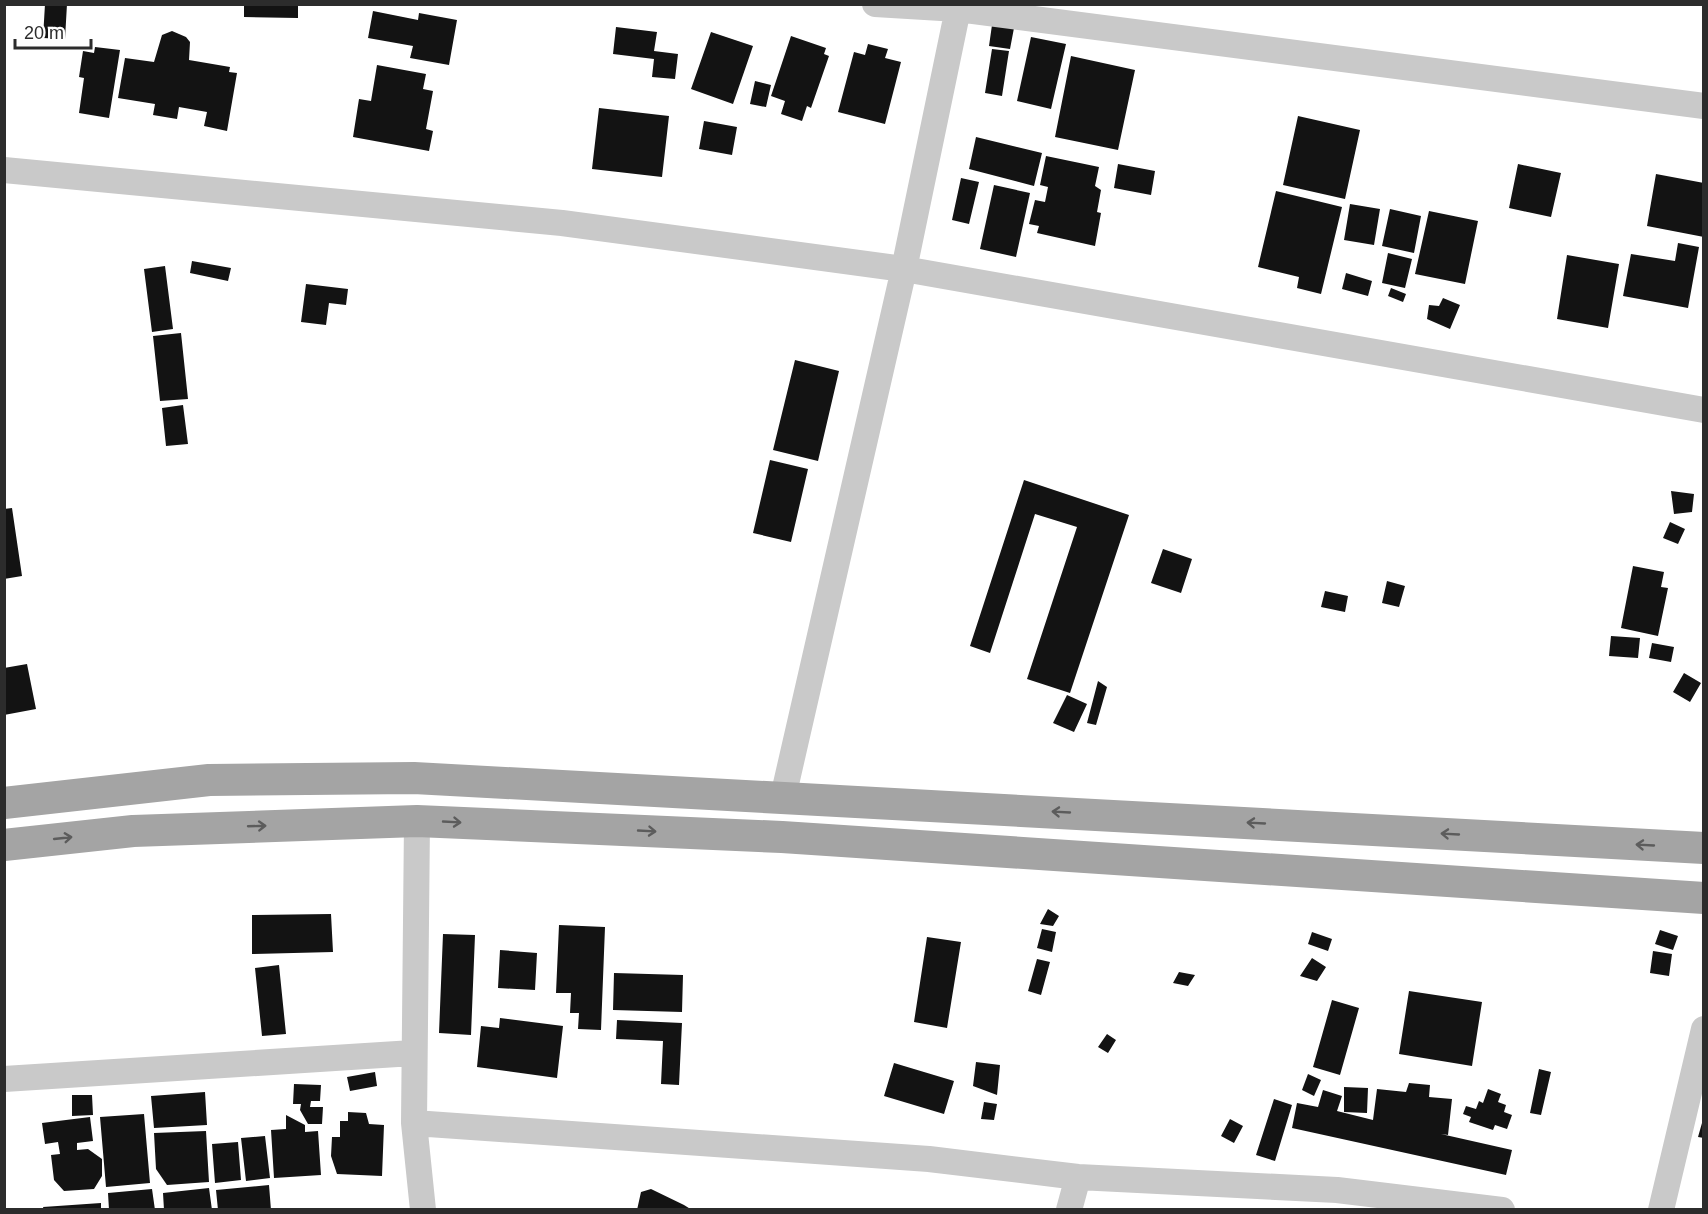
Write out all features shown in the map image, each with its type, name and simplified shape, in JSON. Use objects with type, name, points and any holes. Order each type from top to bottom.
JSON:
[{"type":"main road","points":[[4,803],[221,780],[414,778],[1704,848]]},
{"type":"main road","points":[[722,795],[725,835]]},
{"type":"main road","points":[[4,845],[133,831],[417,821],[725,835],[1704,898]]},
{"type":"street","points":[[875,4],[958,7],[1704,106]]},
{"type":"street","points":[[783,797],[904,269],[958,7]]},
{"type":"street","points":[[4,170],[562,222],[904,269],[1704,410]]},
{"type":"street","points":[[417,821],[414,1123],[423,1209]]},
{"type":"street","points":[[1661,1209],[1704,1029]]},
{"type":"street","points":[[4,1079],[413,1053]]},
{"type":"street","points":[[414,1123],[929,1159],[1078,1177],[1334,1200],[1502,1209]]},
{"type":"street","points":[[1069,1209],[1078,1177]]},
{"type":"building","points":[[45,4],[67,4],[65,39],[43,38]]},
{"type":"building","points":[[244,4],[298,4],[298,18],[244,17]]},
{"type":"building","points":[[373,11],[418,20],[419,13],[457,20],[449,65],[410,58],[413,46],[368,38]]},
{"type":"building","points":[[992,25],[1014,28],[1010,49],[989,46]]},
{"type":"building","points":[[616,27],[657,32],[654,51],[678,54],[675,79],[652,77],[654,59],[613,54]]},
{"type":"building","points":[[172,31],[186,37],[190,42],[189,60],[230,67],[229,72],[237,73],[227,131],[204,126],[207,112],[179,107],[177,119],[153,115],[155,104],[118,98],[125,58],[154,62],[162,35]]},
{"type":"building","points":[[711,32],[753,46],[733,104],[691,89]]},
{"type":"building","points":[[791,36],[826,48],[824,54],[829,56],[811,108],[807,106],[802,121],[781,114],[785,101],[771,96]]},
{"type":"building","points":[[1031,37],[1066,44],[1051,109],[1017,101]]},
{"type":"building","points":[[868,44],[888,49],[885,58],[901,62],[885,124],[838,112],[854,52],[865,55]]},
{"type":"building","points":[[95,47],[120,50],[109,118],[79,113],[84,78],[79,77],[83,51],[94,53]]},
{"type":"building","points":[[992,49],[1009,51],[1002,96],[985,93]]},
{"type":"building","points":[[1071,56],[1135,70],[1118,150],[1055,137]]},
{"type":"building","points":[[377,65],[426,74],[423,89],[433,91],[426,129],[433,131],[429,151],[353,137],[359,99],[371,101]]},
{"type":"building","points":[[755,81],[771,85],[766,107],[750,104]]},
{"type":"building","points":[[599,108],[669,116],[662,177],[592,169]]},
{"type":"building","points":[[1298,116],[1360,130],[1345,199],[1283,185]]},
{"type":"building","points":[[704,121],[737,127],[732,155],[699,149]]},
{"type":"building","points":[[976,137],[1042,153],[1034,186],[969,169]]},
{"type":"building","points":[[1046,156],[1099,167],[1095,186],[1101,190],[1097,212],[1101,213],[1095,246],[1037,233],[1039,226],[1029,224],[1035,200],[1045,202],[1048,187],[1040,185]]},
{"type":"building","points":[[1118,164],[1155,171],[1151,195],[1114,188]]},
{"type":"building","points":[[1518,164],[1561,173],[1551,217],[1509,208]]},
{"type":"building","points":[[1656,174],[1704,183],[1704,237],[1647,226]]},
{"type":"building","points":[[961,178],[979,182],[969,224],[952,220]]},
{"type":"building","points":[[994,185],[1030,193],[1016,257],[980,249]]},
{"type":"building","points":[[1276,191],[1342,207],[1321,294],[1297,288],[1299,277],[1258,267]]},
{"type":"building","points":[[1350,204],[1380,209],[1374,245],[1344,240]]},
{"type":"building","points":[[1390,209],[1421,216],[1414,253],[1382,246]]},
{"type":"building","points":[[1429,211],[1478,221],[1465,284],[1415,274]]},
{"type":"building","points":[[1678,243],[1699,247],[1688,308],[1623,296],[1631,254],[1675,261]]},
{"type":"building","points":[[1388,253],[1412,259],[1405,288],[1382,283]]},
{"type":"building","points":[[1567,255],[1619,264],[1608,328],[1557,319]]},
{"type":"building","points":[[192,261],[231,268],[228,281],[190,273]]},
{"type":"building","points":[[165,266],[173,329],[152,332],[144,269]]},
{"type":"building","points":[[1346,273],[1372,281],[1368,296],[1342,289]]},
{"type":"building","points":[[306,284],[348,289],[346,305],[329,303],[326,325],[301,322]]},
{"type":"building","points":[[1391,288],[1406,294],[1403,302],[1388,296]]},
{"type":"building","points":[[1443,298],[1460,305],[1450,329],[1427,319],[1429,305],[1439,306]]},
{"type":"building","points":[[181,333],[188,399],[160,401],[153,336]]},
{"type":"building","points":[[795,360],[839,371],[818,461],[773,450]]},
{"type":"building","points":[[183,405],[188,444],[166,446],[162,408]]},
{"type":"building","points":[[770,460],[808,469],[791,542],[753,533]]},
{"type":"building","points":[[1024,480],[1129,515],[1070,693],[1027,679],[1077,527],[1035,514],[990,653],[970,646]]},
{"type":"building","points":[[1671,491],[1694,494],[1692,512],[1674,514]]},
{"type":"building","points":[[12,508],[22,576],[4,579],[4,509]]},
{"type":"building","points":[[1670,522],[1685,529],[1678,544],[1663,538]]},
{"type":"building","points":[[1163,549],[1192,559],[1181,593],[1151,583]]},
{"type":"building","points":[[1633,566],[1664,572],[1661,587],[1668,588],[1658,636],[1621,628]]},
{"type":"building","points":[[1387,581],[1405,586],[1399,607],[1382,603]]},
{"type":"building","points":[[1325,591],[1348,596],[1345,612],[1321,607]]},
{"type":"building","points":[[1611,636],[1640,638],[1638,658],[1609,656]]},
{"type":"building","points":[[1652,643],[1674,647],[1671,662],[1649,658]]},
{"type":"building","points":[[27,664],[36,709],[4,715],[4,668]]},
{"type":"building","points":[[1684,673],[1701,683],[1690,702],[1673,692]]},
{"type":"building","points":[[1098,681],[1107,687],[1096,725],[1087,723]]},
{"type":"building","points":[[1067,695],[1087,704],[1074,732],[1053,723]]},
{"type":"building","points":[[1048,909],[1059,916],[1053,926],[1040,924]]},
{"type":"building","points":[[331,914],[333,952],[252,954],[252,915]]},
{"type":"building","points":[[559,925],[605,927],[601,1030],[578,1029],[579,1013],[570,1013],[571,993],[556,993]]},
{"type":"building","points":[[1042,929],[1056,932],[1052,952],[1037,948]]},
{"type":"building","points":[[1660,930],[1678,936],[1673,950],[1655,944]]},
{"type":"building","points":[[1312,932],[1332,939],[1328,951],[1308,944]]},
{"type":"building","points":[[443,934],[475,935],[471,1035],[439,1033]]},
{"type":"building","points":[[927,937],[961,942],[947,1028],[914,1022]]},
{"type":"building","points":[[500,950],[537,953],[535,990],[498,988]]},
{"type":"building","points":[[1653,951],[1672,954],[1669,976],[1650,973]]},
{"type":"building","points":[[1312,958],[1326,967],[1317,981],[1300,976]]},
{"type":"building","points":[[1037,959],[1050,962],[1041,995],[1028,991]]},
{"type":"building","points":[[279,965],[286,1034],[262,1036],[255,968]]},
{"type":"building","points":[[1179,972],[1195,975],[1188,986],[1173,983]]},
{"type":"building","points":[[614,973],[683,975],[682,1012],[613,1010]]},
{"type":"building","points":[[1409,991],[1482,1002],[1472,1066],[1399,1054]]},
{"type":"building","points":[[1332,1000],[1359,1008],[1340,1075],[1313,1067]]},
{"type":"building","points":[[500,1018],[563,1026],[557,1078],[477,1067],[481,1026],[499,1028]]},
{"type":"building","points":[[617,1020],[682,1023],[679,1085],[661,1084],[663,1041],[616,1039]]},
{"type":"building","points":[[1107,1034],[1116,1040],[1108,1053],[1098,1047]]},
{"type":"building","points":[[976,1062],[1000,1065],[997,1095],[973,1086]]},
{"type":"building","points":[[894,1063],[954,1081],[944,1114],[884,1096]]},
{"type":"building","points":[[1539,1069],[1551,1072],[1541,1115],[1530,1113]]},
{"type":"building","points":[[375,1072],[377,1086],[350,1091],[347,1077]]},
{"type":"building","points":[[1308,1074],[1321,1080],[1314,1096],[1302,1090]]},
{"type":"building","points":[[1409,1083],[1430,1085],[1429,1097],[1452,1099],[1448,1135],[1441,1134],[1512,1150],[1506,1175],[1292,1128],[1297,1103],[1318,1107],[1323,1090],[1342,1096],[1337,1111],[1373,1120],[1377,1089],[1406,1092]]},
{"type":"building","points":[[294,1084],[321,1085],[320,1101],[311,1101],[310,1107],[323,1107],[322,1124],[308,1124],[300,1110],[301,1104],[293,1104]]},
{"type":"building","points":[[1344,1087],[1368,1088],[1367,1113],[1344,1112]]},
{"type":"building","points":[[1488,1089],[1501,1094],[1498,1102],[1506,1105],[1504,1112],[1512,1115],[1507,1129],[1495,1125],[1493,1130],[1469,1122],[1471,1117],[1463,1114],[1466,1106],[1476,1109],[1479,1101],[1483,1103]]},
{"type":"building","points":[[205,1092],[207,1125],[154,1128],[151,1096]]},
{"type":"building","points":[[72,1095],[92,1095],[93,1115],[72,1116]]},
{"type":"building","points":[[1274,1099],[1292,1105],[1275,1161],[1256,1155]]},
{"type":"building","points":[[984,1102],[997,1104],[994,1120],[981,1119]]},
{"type":"building","points":[[348,1112],[366,1113],[369,1124],[384,1125],[382,1176],[337,1174],[331,1156],[332,1137],[340,1137],[340,1121],[348,1121]]},
{"type":"building","points":[[144,1114],[150,1183],[106,1187],[100,1117]]},
{"type":"building","points":[[286,1115],[305,1125],[305,1132],[318,1131],[321,1175],[274,1178],[271,1130],[286,1129]]},
{"type":"building","points":[[1704,1116],[1704,1138],[1698,1137]]},
{"type":"building","points":[[90,1117],[93,1141],[77,1143],[77,1150],[88,1149],[102,1159],[102,1176],[94,1189],[64,1191],[54,1180],[51,1155],[60,1154],[58,1142],[45,1144],[42,1123]]},
{"type":"building","points":[[1230,1119],[1243,1126],[1234,1143],[1221,1136]]},
{"type":"building","points":[[206,1131],[209,1182],[167,1185],[156,1169],[154,1133]]},
{"type":"building","points":[[265,1136],[270,1178],[246,1181],[241,1138]]},
{"type":"building","points":[[238,1142],[241,1180],[215,1183],[212,1144]]},
{"type":"building","points":[[269,1185],[271,1210],[218,1210],[216,1190]]},
{"type":"building","points":[[209,1188],[212,1210],[164,1210],[163,1193]]},
{"type":"building","points":[[152,1189],[155,1210],[109,1210],[108,1193]]},
{"type":"building","points":[[651,1189],[692,1210],[637,1210],[641,1192]]},
{"type":"building","points":[[101,1203],[101,1210],[44,1210],[43,1207]]}]
